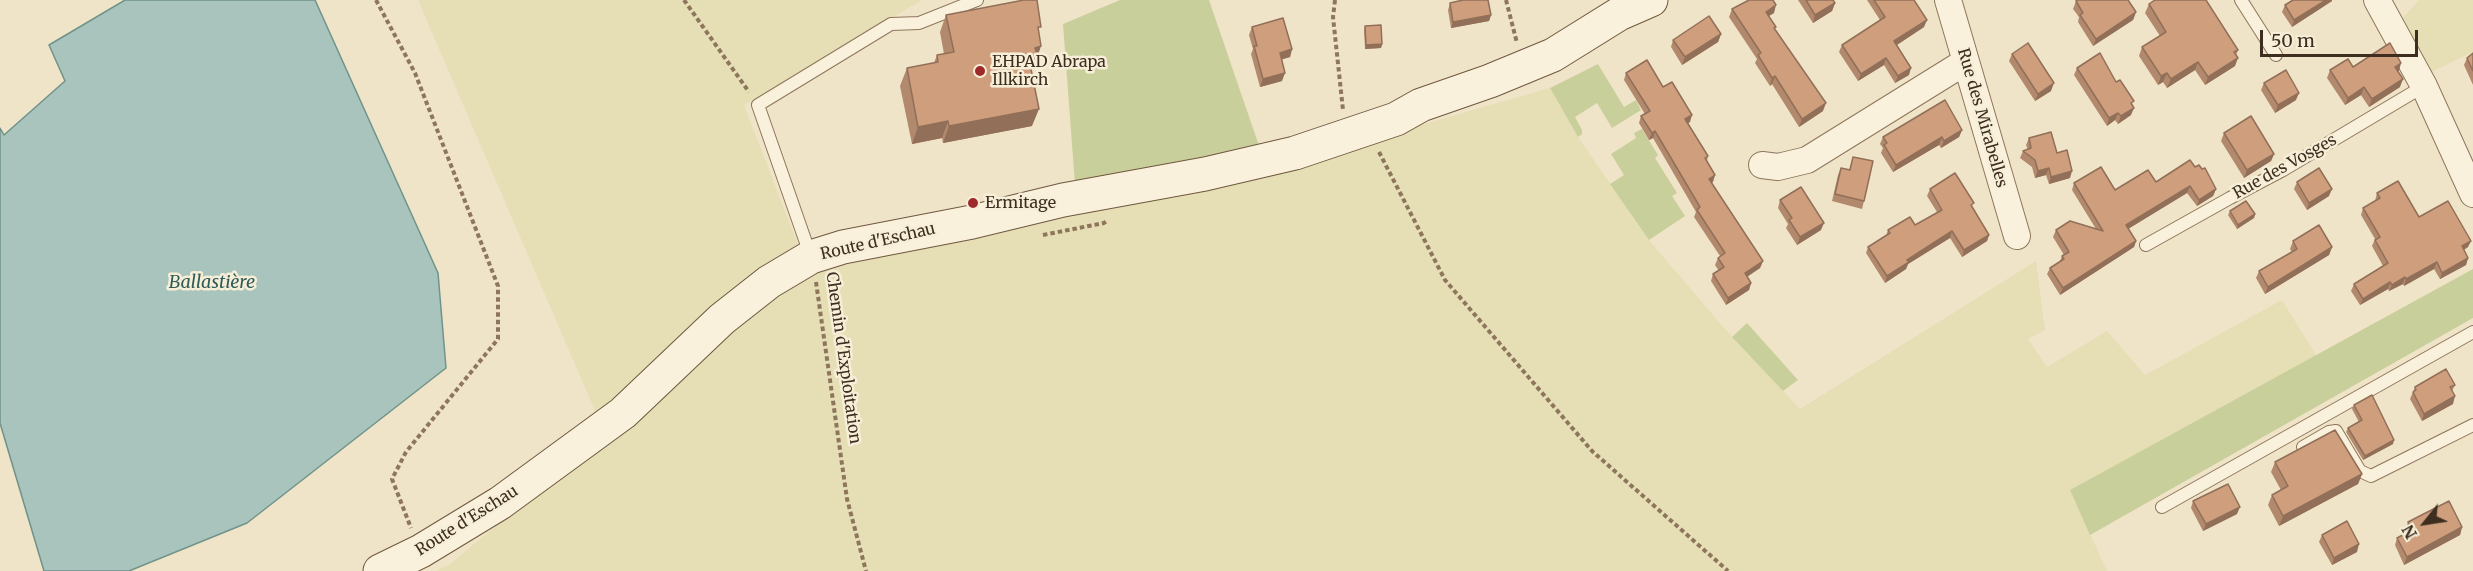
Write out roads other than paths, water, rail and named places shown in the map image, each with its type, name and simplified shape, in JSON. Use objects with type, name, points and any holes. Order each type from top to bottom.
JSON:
[{"type":"main road","points":[[1371,128],[1421,105],[1461,92],[1554,55],[1619,14],[1651,0]]},
{"type":"main road","points":[[1371,128],[1476,105],[1529,85],[1586,56],[1665,0]]},
{"type":"main road","name":"Route d'Eschau","points":[[380,571],[421,551],[500,503],[623,413],[722,319],[769,282],[811,257],[843,247],[972,222],[1063,200],[1247,165],[1371,128]]},
{"type":"street","name":"Rue des Mirabelles","points":[[1948,0],[2017,236]]},
{"type":"street","points":[[2377,0],[2424,86],[2473,194]]},
{"type":"street","points":[[1762,165],[1778,167],[1807,159],[1965,62]]},
{"type":"lane","name":"Chemin d'Exploitation","points":[[811,257],[758,105],[891,24],[920,23],[977,0]]},
{"type":"lane","points":[[2241,0],[2276,55]]},
{"type":"lane","name":"Rue des Vosges","points":[[2146,245],[2283,170],[2424,86]]},
{"type":"lane","points":[[2162,507],[2473,332]]},
{"type":"lane","points":[[2303,447],[2328,432],[2336,431],[2360,471],[2371,476],[2473,425]]},
{"type":"water","name":"Ballastière","points":[[125,0],[315,0],[438,273],[446,368],[247,523],[129,571],[44,571],[0,423],[0,128],[4,135],[65,81],[49,45]]},
{"type":"place","name":"EHPAD Abrapa Illkirch","points":[[980,71]]},
{"type":"place","name":"Ermitage","points":[[973,203]]}]
